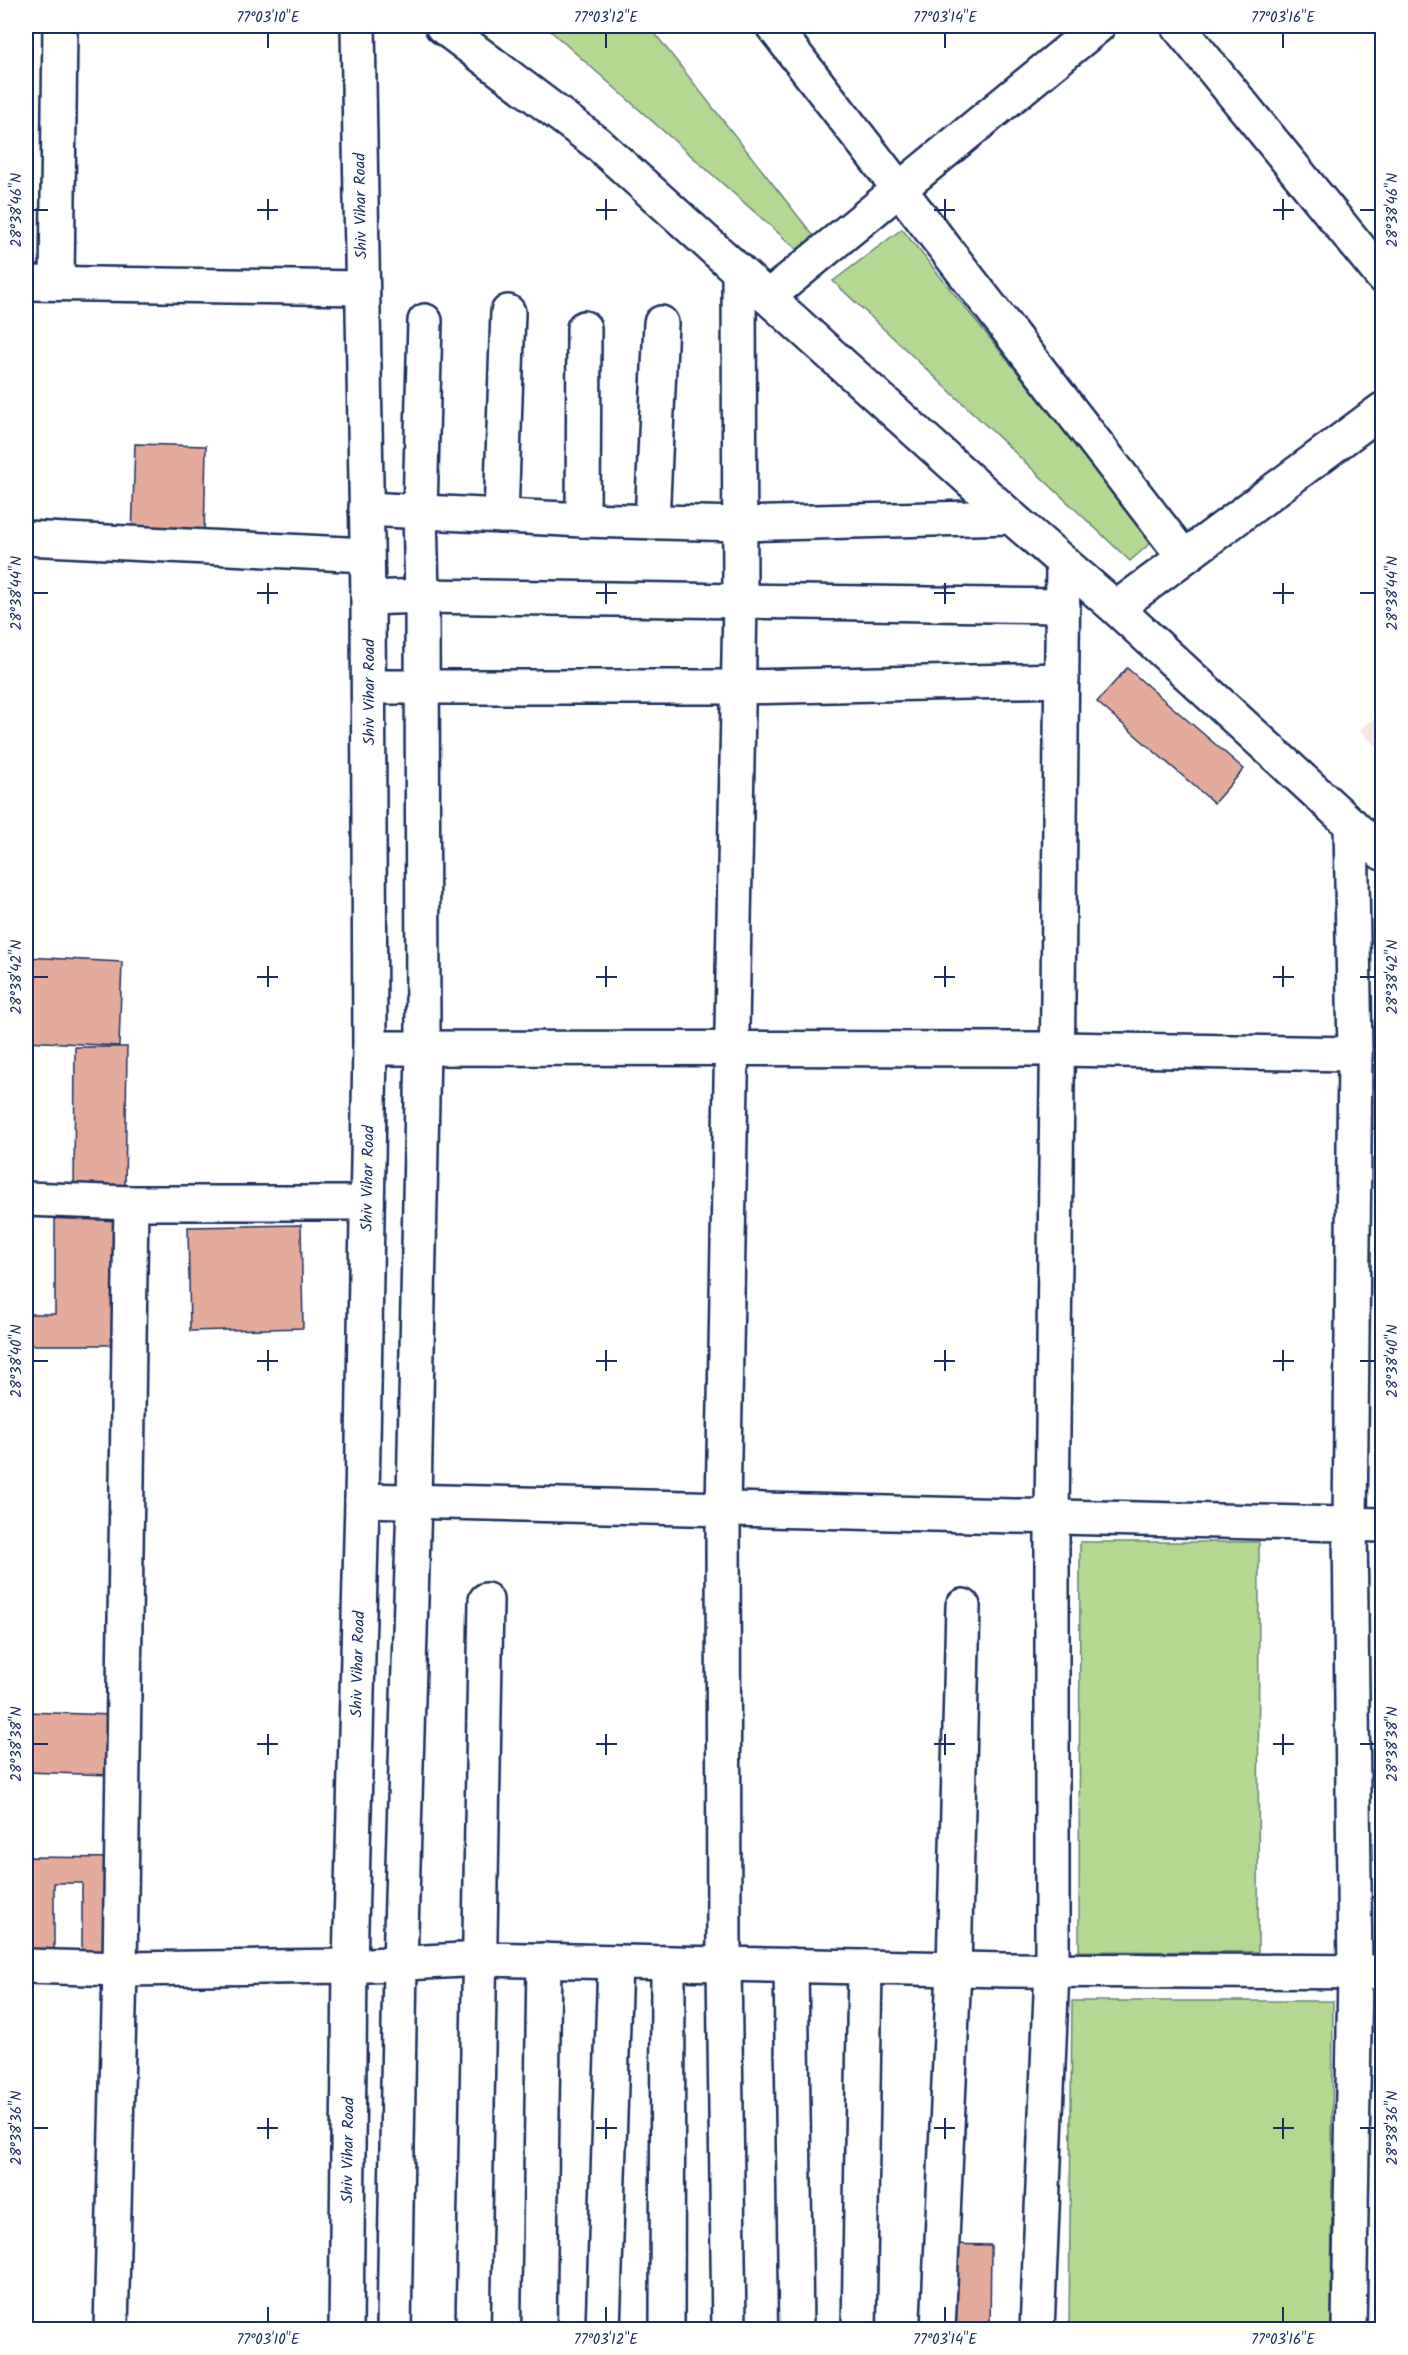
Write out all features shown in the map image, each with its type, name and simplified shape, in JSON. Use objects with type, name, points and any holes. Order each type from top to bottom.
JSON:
[{"type":"street","points":[[60,26],[41,283],[362,288]]},
{"type":"street","name":"Shiv Vihar Road","points":[[346,2330],[350,1966],[362,1500],[370,1048],[368,598],[358,26]]},
{"type":"street","points":[[442,26],[597,143],[1063,564],[1116,608],[1383,853]]},
{"type":"street","points":[[773,26],[1184,557]]},
{"type":"street","points":[[768,297],[1098,26]]},
{"type":"street","points":[[1178,26],[1383,276]]},
{"type":"street","points":[[729,2330],[724,1964],[723,1509],[740,601],[739,272]]},
{"type":"street","points":[[501,516],[508,312]]},
{"type":"street","points":[[394,2330],[400,1964],[414,1501],[423,1048],[420,511],[425,321]]},
{"type":"street","points":[[652,522],[660,323]]},
{"type":"street","points":[[582,520],[584,328]]},
{"type":"street","points":[[1116,608],[1383,410]]},
{"type":"street","points":[[366,509],[582,520],[740,524],[1011,517]]},
{"type":"street","points":[[26,538],[366,555]]},
{"type":"street","points":[[1037,2330],[1052,1970],[1052,1517],[1063,564]]},
{"type":"street","points":[[368,598],[422,596],[1063,606]]},
{"type":"street","points":[[369,687],[738,687],[1062,680]]},
{"type":"street","points":[[1349,2330],[1369,1972],[1350,1524],[1355,1054],[1351,824]]},
{"type":"street","points":[[370,1048],[1058,1049],[1355,1054]]},
{"type":"street","points":[[26,1199],[131,1203],[368,1203]]},
{"type":"street","points":[[111,2330],[120,1969],[131,1203]]},
{"type":"street","points":[[362,1500],[1383,1525]]},
{"type":"street","points":[[473,2330],[486,1600]]},
{"type":"street","points":[[938,2330],[954,1969],[963,1606]]},
{"type":"street","points":[[26,1966],[120,1969],[350,1966],[481,1959],[954,1969],[1369,1972]]},
{"type":"street","points":[[539,2330],[544,1960]]},
{"type":"street","points":[[603,2330],[615,1962]]},
{"type":"street","points":[[667,2330],[668,1963]]},
{"type":"street","points":[[791,1965],[796,2330]]},
{"type":"street","points":[[859,2330],[865,1967]]},
{"type":"shaded area","points":[[1382,712],[1382,752],[1359,730]]},
{"type":"green space","points":[[545,26],[649,26],[823,248],[810,261]]},
{"type":"green space","points":[[902,229],[1153,541],[1130,561],[833,281]]},
{"type":"green space","points":[[1080,1542],[1259,1542],[1258,1952],[1079,1951]]},
{"type":"green space","points":[[1072,2001],[1333,2001],[1331,2329],[1069,2329]]},
{"type":"building","points":[[135,444],[206,446],[204,539],[132,537]]},
{"type":"building","points":[[1127,668],[1244,769],[1214,803],[1097,702]]},
{"type":"building","points":[[1382,944],[1382,959],[1375,952]]},
{"type":"building","points":[[26,957],[122,962],[119,1046],[26,1041],[26,1011],[32,1011],[33,991],[26,991]]},
{"type":"building","points":[[75,1047],[127,1047],[125,1193],[74,1192]]},
{"type":"building","points":[[1369,1065],[1382,1066],[1382,1129],[1366,1128]]},
{"type":"building","points":[[55,1217],[121,1217],[121,1345],[26,1345],[26,1314],[55,1314]]},
{"type":"building","points":[[301,1225],[303,1328],[190,1331],[188,1227]]},
{"type":"building","points":[[26,1712],[113,1715],[110,1775],[26,1772]]},
{"type":"building","points":[[26,1857],[118,1858],[118,1955],[82,1955],[82,1883],[54,1883],[54,1955],[26,1955]]},
{"type":"building","points":[[943,2244],[991,2245],[990,2330],[941,2330]]}]
